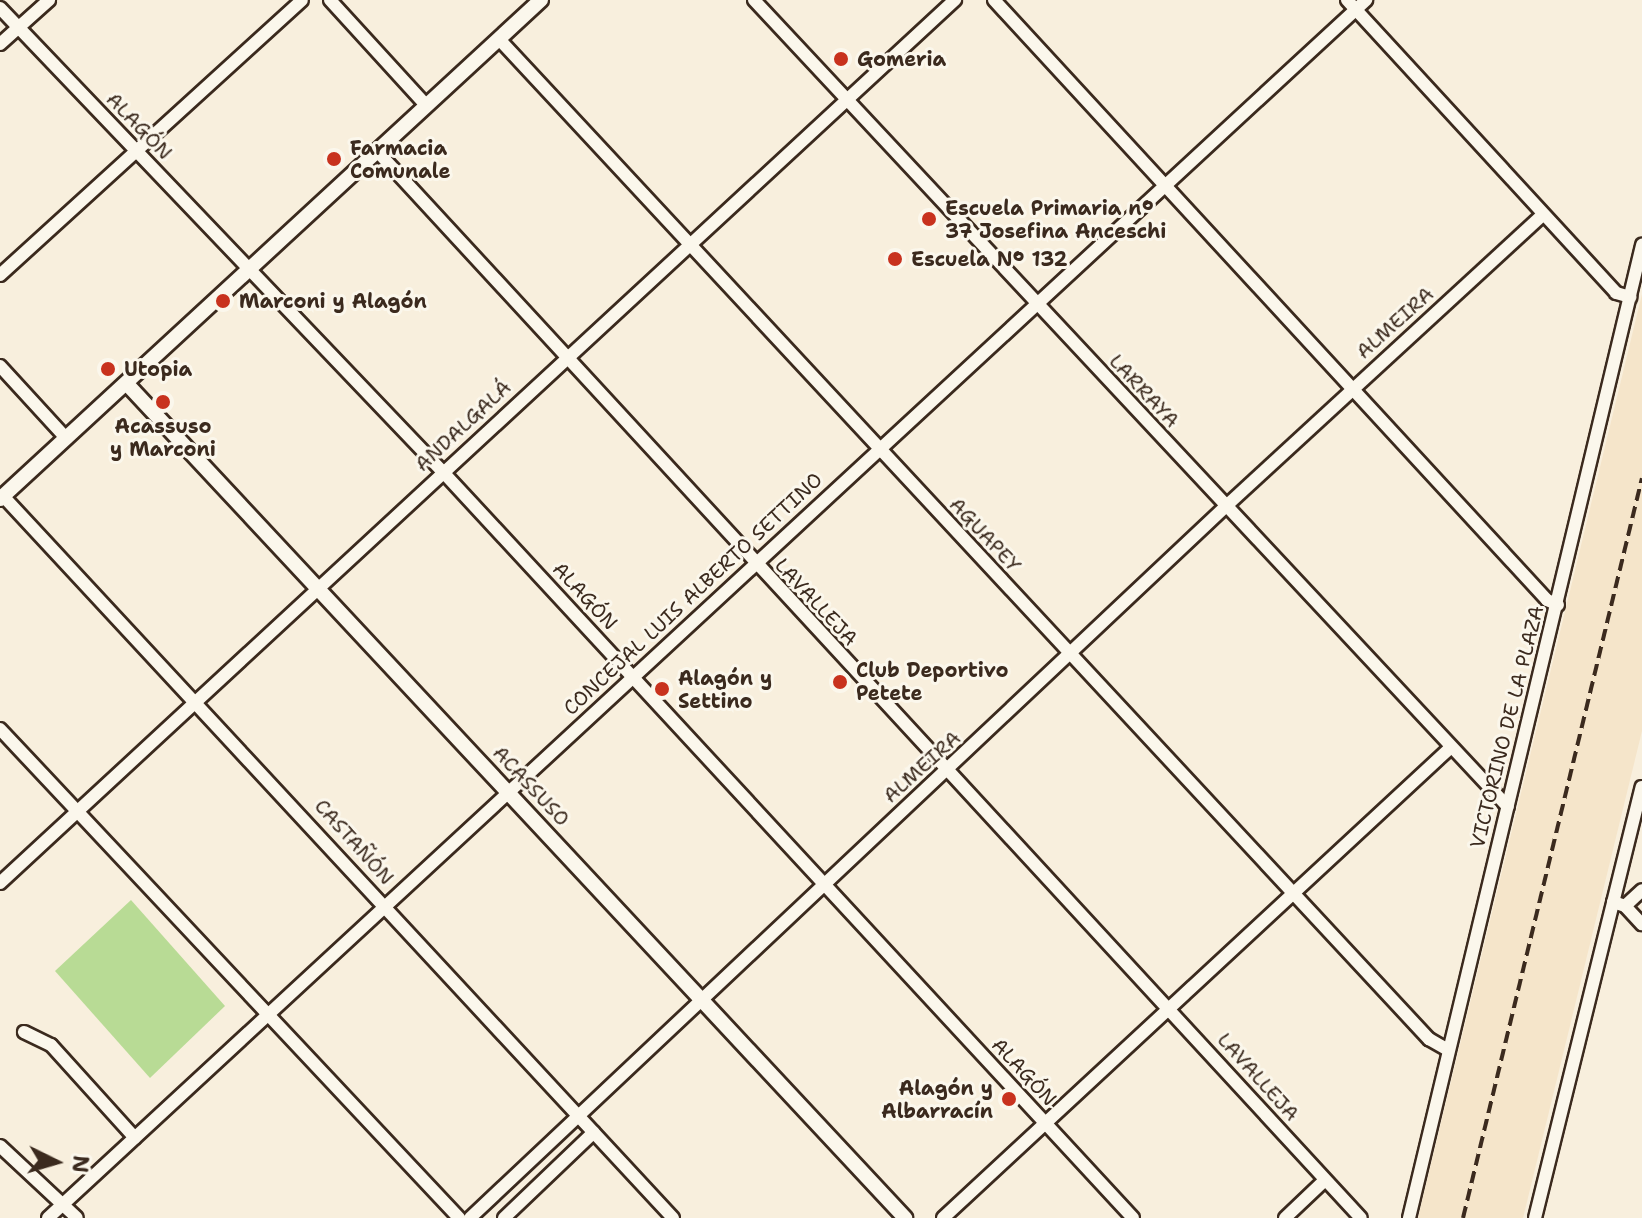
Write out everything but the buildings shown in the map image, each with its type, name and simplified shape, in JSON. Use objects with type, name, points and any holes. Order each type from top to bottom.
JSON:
[{"type":"street","points":[[0,44],[49,0]]},
{"type":"street","points":[[0,275],[302,0]]},
{"type":"street","points":[[330,0],[426,105]]},
{"type":"street","points":[[2,498],[541,0]]},
{"type":"street","name":"LARRAYA","points":[[754,0],[1508,807]]},
{"type":"street","name":"ANDALGALÁ","points":[[0,883],[688,242],[955,0]]},
{"type":"street","points":[[994,0],[1547,600],[1558,605]]},
{"type":"street","points":[[1356,3],[1543,215],[1616,293],[1630,297]]},
{"type":"street","name":"CONCEJAL LUIS ALBERTO SETTINO","points":[[48,1218],[387,908],[1356,3]]},
{"type":"street","name":"ALAGÓN","points":[[0,8],[443,472],[1133,1218]]},
{"type":"street","name":"AGUAPEY","points":[[499,39],[1429,1039],[1448,1050]]},
{"type":"street","name":"LAVALLEJA","points":[[377,151],[755,566],[1361,1218]]},
{"type":"street","name":"ALMEIRA","points":[[470,1218],[702,997],[1071,656],[1225,507],[1543,215]]},
{"type":"street","name":"VICTORINO DE LA PLAZA","points":[[1409,1218],[1642,245]]},
{"type":"street","points":[[0,366],[65,437]]},
{"type":"street","name":"ACASSUSO","points":[[127,384],[905,1218]]},
{"type":"street","name":"CASTAÑÓN","points":[[2,498],[198,700],[673,1218]]},
{"type":"street","points":[[0,729],[267,1017],[459,1218]]},
{"type":"street","points":[[943,1218],[1292,891],[1450,748]]},
{"type":"street","points":[[1535,1218],[1619,904],[1642,787]]},
{"type":"street","points":[[1619,904],[1642,890]]},
{"type":"street","points":[[1619,904],[1642,924]]},
{"type":"street","points":[[24,1032],[51,1045],[135,1138]]},
{"type":"street","points":[[504,1218],[594,1132]]},
{"type":"street","points":[[0,1146],[77,1218]]},
{"type":"street","points":[[1285,1218],[1325,1180]]},
{"type":"shaded area","points":[[1642,294],[1642,731],[1523,1218],[1418,1218]]},
{"type":"green space","points":[[131,900],[225,1006],[150,1078],[55,971]]},
{"type":"railway","points":[[1463,1218],[1642,478]]},
{"type":"place","name":"Gomeria","points":[[841,59]]},
{"type":"place","name":"Farmacia Comunale","points":[[334,159]]},
{"type":"place","name":"Escuela Primaria n° 37 Josefina Anceschi","points":[[929,219]]},
{"type":"place","name":"Escuela N° 132","points":[[895,259]]},
{"type":"place","name":"Marconi y Alagón","points":[[223,301]]},
{"type":"place","name":"Utopia","points":[[108,369]]},
{"type":"place","name":"Acassuso y Marconi","points":[[163,402]]},
{"type":"place","name":"Club Deportivo Petete","points":[[840,682]]},
{"type":"place","name":"Alagón y Settino","points":[[662,689]]},
{"type":"place","name":"Alagón y Albarracín","points":[[1009,1099]]}]
